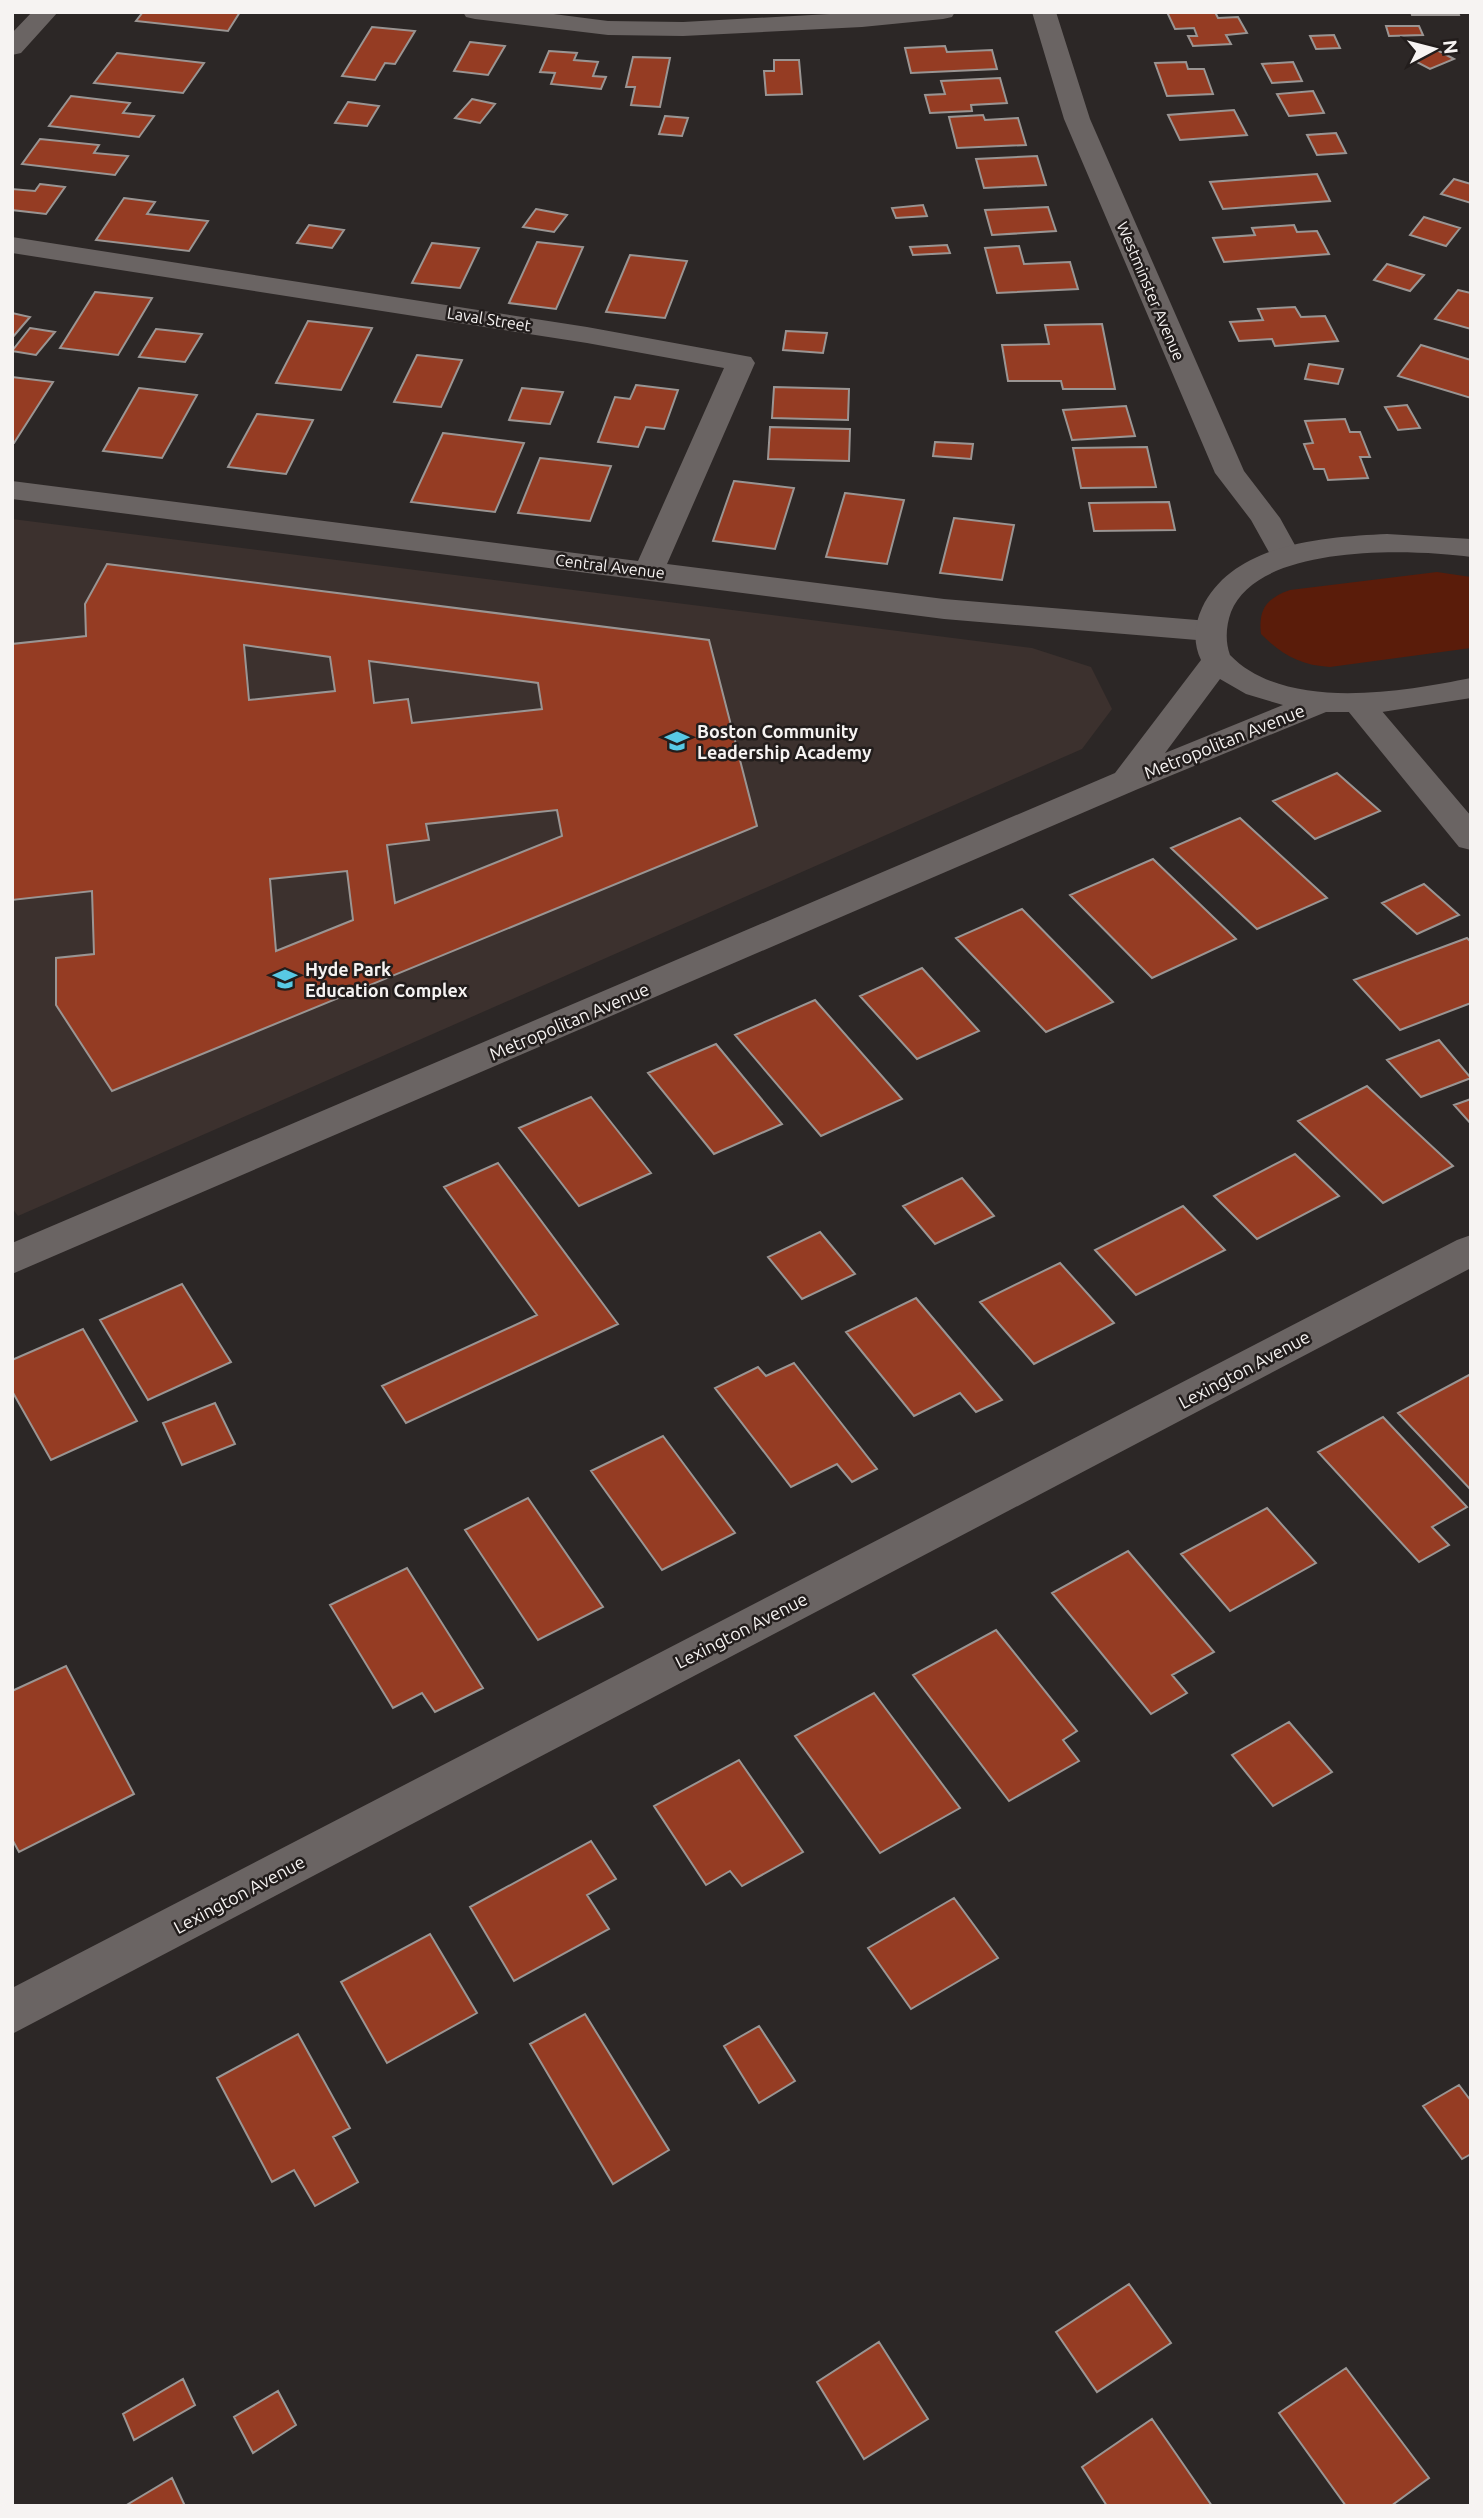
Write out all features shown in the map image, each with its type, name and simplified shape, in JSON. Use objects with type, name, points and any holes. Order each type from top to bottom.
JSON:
[{"type":"street","points":[[12,48],[46,12]]},
{"type":"street","points":[[475,12],[608,28],[682,29],[863,20],[943,12]]},
{"type":"street","name":"Westminster Avenue","points":[[1044,12],[1077,120],[1230,473],[1265,518],[1286,556]]},
{"type":"street","name":"Laval Street","points":[[12,245],[587,335],[741,363],[649,570]]},
{"type":"street","name":"Central Avenue","points":[[12,490],[649,570],[1213,646]]},
{"type":"street","name":"Metropolitan Avenue","points":[[1126,782],[1213,646],[1228,590],[1246,574],[1286,556],[1393,541],[1442,543],[1471,548]]},
{"type":"street","points":[[1213,646],[1245,681],[1276,694],[1359,704],[1471,688]]},
{"type":"street","name":"Metropolitan Avenue","points":[[12,1259],[1126,782],[1323,701]]},
{"type":"street","points":[[1359,704],[1471,839]]},
{"type":"street","name":"Lexington Avenue","points":[[12,2012],[1471,1250]]},
{"type":"shaded area","name":"Hyde Park Education Complex","points":[[12,519],[1032,648],[1091,667],[1112,709],[1082,749],[18,1216],[12,1208]]},
{"type":"shaded area","points":[[1437,572],[1471,577],[1471,648],[1330,667],[1292,658],[1261,634],[1261,618],[1266,606],[1275,597],[1290,590]]},
{"type":"building","points":[[143,12],[240,12],[228,31],[136,21]]},
{"type":"building","points":[[1167,12],[1215,12],[1218,18],[1238,17],[1247,33],[1226,35],[1231,44],[1193,46],[1188,36],[1197,36],[1194,28],[1175,29]]},
{"type":"building","points":[[1411,12],[1458,12],[1459,15],[1412,15]]},
{"type":"building","points":[[1386,26],[1419,26],[1423,35],[1389,36]]},
{"type":"building","points":[[372,27],[415,31],[395,64],[385,63],[375,80],[342,76]]},
{"type":"building","points":[[1334,35],[1340,48],[1316,49],[1310,36]]},
{"type":"building","points":[[470,42],[505,46],[488,75],[454,71]]},
{"type":"building","points":[[945,46],[947,52],[992,50],[997,69],[911,73],[905,48]]},
{"type":"building","points":[[1437,50],[1454,59],[1430,69],[1413,60]]},
{"type":"building","points":[[549,51],[577,53],[574,60],[598,62],[593,76],[606,77],[601,89],[551,84],[555,73],[540,72]]},
{"type":"building","points":[[117,53],[204,63],[183,93],[94,83]]},
{"type":"building","points":[[633,57],[670,58],[660,107],[631,105],[635,87],[626,87]]},
{"type":"building","points":[[774,60],[799,60],[802,94],[766,95],[764,71],[774,71]]},
{"type":"building","points":[[1186,62],[1188,69],[1204,69],[1213,94],[1167,96],[1155,63]]},
{"type":"building","points":[[1293,62],[1302,81],[1272,83],[1262,64]]},
{"type":"building","points":[[1000,78],[1007,103],[971,105],[972,111],[930,113],[925,95],[945,94],[941,81]]},
{"type":"building","points":[[1313,91],[1324,113],[1289,116],[1277,94]]},
{"type":"building","points":[[71,96],[130,103],[123,113],[154,116],[139,137],[49,126]]},
{"type":"building","points":[[472,99],[495,104],[480,123],[455,118]]},
{"type":"building","points":[[348,102],[379,106],[367,126],[335,123]]},
{"type":"building","points":[[1234,110],[1247,135],[1180,140],[1168,115]]},
{"type":"building","points":[[983,115],[985,120],[1018,118],[1026,145],[957,148],[949,117]]},
{"type":"building","points":[[665,116],[688,118],[682,136],[659,134]]},
{"type":"building","points":[[1336,133],[1346,153],[1317,155],[1307,135]]},
{"type":"building","points":[[40,139],[99,145],[94,153],[128,156],[115,175],[22,164]]},
{"type":"building","points":[[1037,156],[1046,185],[984,188],[976,159]]},
{"type":"building","points":[[1317,174],[1330,201],[1223,209],[1210,182]]},
{"type":"building","points":[[1454,179],[1471,184],[1471,203],[1441,194]]},
{"type":"building","points":[[40,184],[65,187],[46,214],[12,210],[12,189],[35,191]]},
{"type":"building","points":[[124,198],[155,202],[147,214],[208,221],[189,251],[96,240]]},
{"type":"building","points":[[923,205],[927,216],[896,218],[892,208]]},
{"type":"building","points":[[1048,207],[1056,231],[992,235],[985,210]]},
{"type":"building","points":[[536,209],[567,215],[554,232],[523,227]]},
{"type":"building","points":[[1424,217],[1460,228],[1446,246],[1410,235]]},
{"type":"building","points":[[309,225],[344,230],[332,248],[297,243]]},
{"type":"building","points":[[1294,225],[1297,232],[1317,231],[1329,254],[1224,262],[1213,238],[1255,235],[1252,228]]},
{"type":"building","points":[[537,242],[583,247],[556,309],[509,303]]},
{"type":"building","points":[[432,243],[479,248],[460,288],[412,283]]},
{"type":"building","points":[[947,245],[950,253],[913,255],[910,247]]},
{"type":"building","points":[[1019,246],[1024,264],[1070,262],[1078,289],[997,293],[985,248]]},
{"type":"building","points":[[630,255],[687,261],[665,318],[606,312]]},
{"type":"building","points":[[1387,264],[1424,275],[1410,291],[1374,280]]},
{"type":"building","points":[[1458,290],[1471,293],[1471,329],[1435,319]]},
{"type":"building","points":[[95,292],[152,298],[118,355],[60,348]]},
{"type":"building","points":[[1295,307],[1301,317],[1325,316],[1338,341],[1275,346],[1272,339],[1239,341],[1230,322],[1263,320],[1258,309]]},
{"type":"building","points":[[12,313],[30,317],[12,338]]},
{"type":"building","points":[[308,321],[372,328],[341,390],[276,383]]},
{"type":"building","points":[[1102,324],[1115,389],[1063,389],[1061,381],[1008,381],[1002,345],[1049,344],[1045,325]]},
{"type":"building","points":[[30,328],[55,332],[36,355],[12,351]]},
{"type":"building","points":[[156,329],[202,334],[185,362],[139,357]]},
{"type":"building","points":[[786,331],[827,333],[823,353],[783,350]]},
{"type":"building","points":[[1421,345],[1471,360],[1471,398],[1398,376]]},
{"type":"building","points":[[417,355],[462,360],[441,407],[394,402]]},
{"type":"building","points":[[1309,364],[1343,369],[1338,384],[1305,379]]},
{"type":"building","points":[[12,377],[53,382],[14,443],[12,443]]},
{"type":"building","points":[[636,385],[678,390],[664,429],[646,427],[638,447],[598,442],[615,397],[630,399]]},
{"type":"building","points":[[774,387],[849,389],[848,420],[772,418]]},
{"type":"building","points":[[139,388],[197,395],[162,458],[103,451]]},
{"type":"building","points":[[522,388],[563,392],[550,424],[509,420]]},
{"type":"building","points":[[1407,405],[1420,428],[1398,430],[1385,407]]},
{"type":"building","points":[[1126,406],[1135,436],[1072,440],[1063,410]]},
{"type":"building","points":[[257,414],[313,420],[286,474],[228,467]]},
{"type":"building","points":[[1345,419],[1350,432],[1360,432],[1370,457],[1360,457],[1368,478],[1328,480],[1324,469],[1314,469],[1304,444],[1313,443],[1305,421]]},
{"type":"building","points":[[770,427],[850,429],[849,461],[768,459]]},
{"type":"building","points":[[443,433],[524,443],[495,512],[411,502]]},
{"type":"building","points":[[935,442],[973,444],[971,459],[933,456]]},
{"type":"building","points":[[1147,447],[1156,487],[1081,488],[1073,448]]},
{"type":"building","points":[[540,458],[611,466],[590,521],[518,513]]},
{"type":"building","points":[[734,481],[794,488],[775,549],[713,541]]},
{"type":"building","points":[[845,493],[904,500],[887,564],[826,557]]},
{"type":"building","points":[[1169,502],[1175,530],[1094,531],[1089,503]]},
{"type":"building","points":[[954,518],[1014,525],[1002,580],[940,573]]},
{"type":"building","points":[[107,564],[709,640],[757,826],[112,1091],[56,1005],[56,958],[94,954],[92,891],[12,900],[12,644],[86,636],[85,604]],"holes":[[[244,645],[330,657],[335,691],[249,700]],[[369,661],[538,683],[542,709],[412,723],[408,699],[374,703]],[[557,810],[562,836],[395,903],[387,845],[429,840],[426,824]],[[347,871],[353,920],[276,951],[270,879]]]},
{"type":"building","points":[[1337,773],[1380,811],[1315,839],[1273,801]]},
{"type":"building","points":[[1240,818],[1327,898],[1257,929],[1171,848]]},
{"type":"building","points":[[1153,859],[1236,939],[1152,978],[1070,895]]},
{"type":"building","points":[[1424,884],[1459,915],[1417,934],[1382,903]]},
{"type":"building","points":[[1022,909],[1113,1002],[1046,1032],[956,938]]},
{"type":"building","points":[[1467,938],[1471,942],[1471,1003],[1400,1030],[1354,980]]},
{"type":"building","points":[[922,968],[979,1031],[917,1059],[860,996]]},
{"type":"building","points":[[815,1000],[902,1099],[821,1136],[735,1035]]},
{"type":"building","points":[[1439,1040],[1471,1078],[1421,1097],[1387,1060]]},
{"type":"building","points":[[716,1044],[782,1124],[714,1154],[648,1073]]},
{"type":"building","points":[[1367,1086],[1453,1166],[1383,1203],[1298,1121]]},
{"type":"building","points":[[591,1097],[651,1173],[579,1206],[519,1128]]},
{"type":"building","points":[[1471,1099],[1471,1124],[1454,1105]]},
{"type":"building","points":[[1295,1154],[1339,1196],[1257,1239],[1214,1196]]},
{"type":"building","points":[[498,1163],[618,1324],[406,1423],[382,1386],[537,1315],[444,1187]]},
{"type":"building","points":[[962,1178],[994,1216],[935,1244],[903,1206]]},
{"type":"building","points":[[1183,1206],[1225,1250],[1136,1295],[1095,1250]]},
{"type":"building","points":[[820,1232],[855,1274],[802,1299],[768,1257]]},
{"type":"building","points":[[1060,1263],[1114,1323],[1034,1364],[980,1302]]},
{"type":"building","points":[[182,1284],[231,1362],[148,1400],[100,1320]]},
{"type":"building","points":[[916,1298],[1002,1400],[976,1412],[960,1393],[914,1416],[846,1332]]},
{"type":"building","points":[[83,1329],[137,1421],[51,1460],[12,1391],[12,1360]]},
{"type":"building","points":[[794,1363],[877,1469],[852,1482],[837,1464],[791,1487],[715,1388],[758,1367],[766,1376]]},
{"type":"building","points":[[1471,1374],[1471,1490],[1398,1413]]},
{"type":"building","points":[[215,1403],[235,1444],[182,1465],[163,1423]]},
{"type":"building","points":[[1383,1417],[1467,1507],[1432,1527],[1449,1545],[1419,1562],[1318,1452]]},
{"type":"building","points":[[663,1436],[735,1533],[662,1570],[591,1471]]},
{"type":"building","points":[[528,1498],[603,1607],[538,1640],[465,1530]]},
{"type":"building","points":[[1267,1508],[1316,1563],[1230,1611],[1181,1554]]},
{"type":"building","points":[[1128,1551],[1214,1652],[1172,1675],[1187,1693],[1151,1714],[1052,1593]]},
{"type":"building","points":[[407,1568],[483,1688],[435,1712],[422,1693],[393,1708],[330,1605]]},
{"type":"building","points":[[996,1630],[1077,1731],[1063,1740],[1079,1761],[1009,1801],[913,1675]]},
{"type":"building","points":[[66,1666],[134,1794],[19,1852],[12,1839],[12,1691]]},
{"type":"building","points":[[874,1693],[960,1808],[880,1853],[795,1736]]},
{"type":"building","points":[[1289,1722],[1332,1772],[1273,1806],[1232,1755]]},
{"type":"building","points":[[739,1760],[803,1852],[742,1886],[730,1871],[706,1885],[654,1806]]},
{"type":"building","points":[[591,1841],[616,1879],[587,1895],[609,1929],[514,1981],[470,1907]]},
{"type":"building","points":[[954,1898],[998,1958],[911,2009],[868,1948]]},
{"type":"building","points":[[430,1934],[477,2013],[387,2063],[341,1982]]},
{"type":"building","points":[[585,2014],[669,2150],[613,2184],[530,2044]]},
{"type":"building","points":[[759,2026],[795,2081],[759,2103],[724,2046]]},
{"type":"building","points":[[298,2034],[350,2128],[333,2137],[358,2182],[315,2206],[294,2170],[272,2182],[217,2078]]},
{"type":"building","points":[[1459,2085],[1471,2101],[1471,2154],[1462,2159],[1423,2106]]},
{"type":"building","points":[[1129,2284],[1171,2343],[1097,2392],[1056,2332]]},
{"type":"building","points":[[879,2342],[928,2419],[864,2459],[817,2382]]},
{"type":"building","points":[[1346,2368],[1429,2478],[1391,2506],[1346,2506],[1279,2413]]},
{"type":"building","points":[[183,2379],[195,2405],[134,2440],[123,2414]]},
{"type":"building","points":[[278,2391],[296,2425],[253,2453],[234,2417]]},
{"type":"building","points":[[1152,2419],[1212,2506],[1107,2506],[1082,2467]]},
{"type":"building","points":[[172,2478],[185,2506],[125,2506]]},
{"type":"place","name":"Boston Community Leadership Academy","points":[[677,741]]},
{"type":"place","name":"Hyde Park Education Complex","points":[[285,979]]}]
